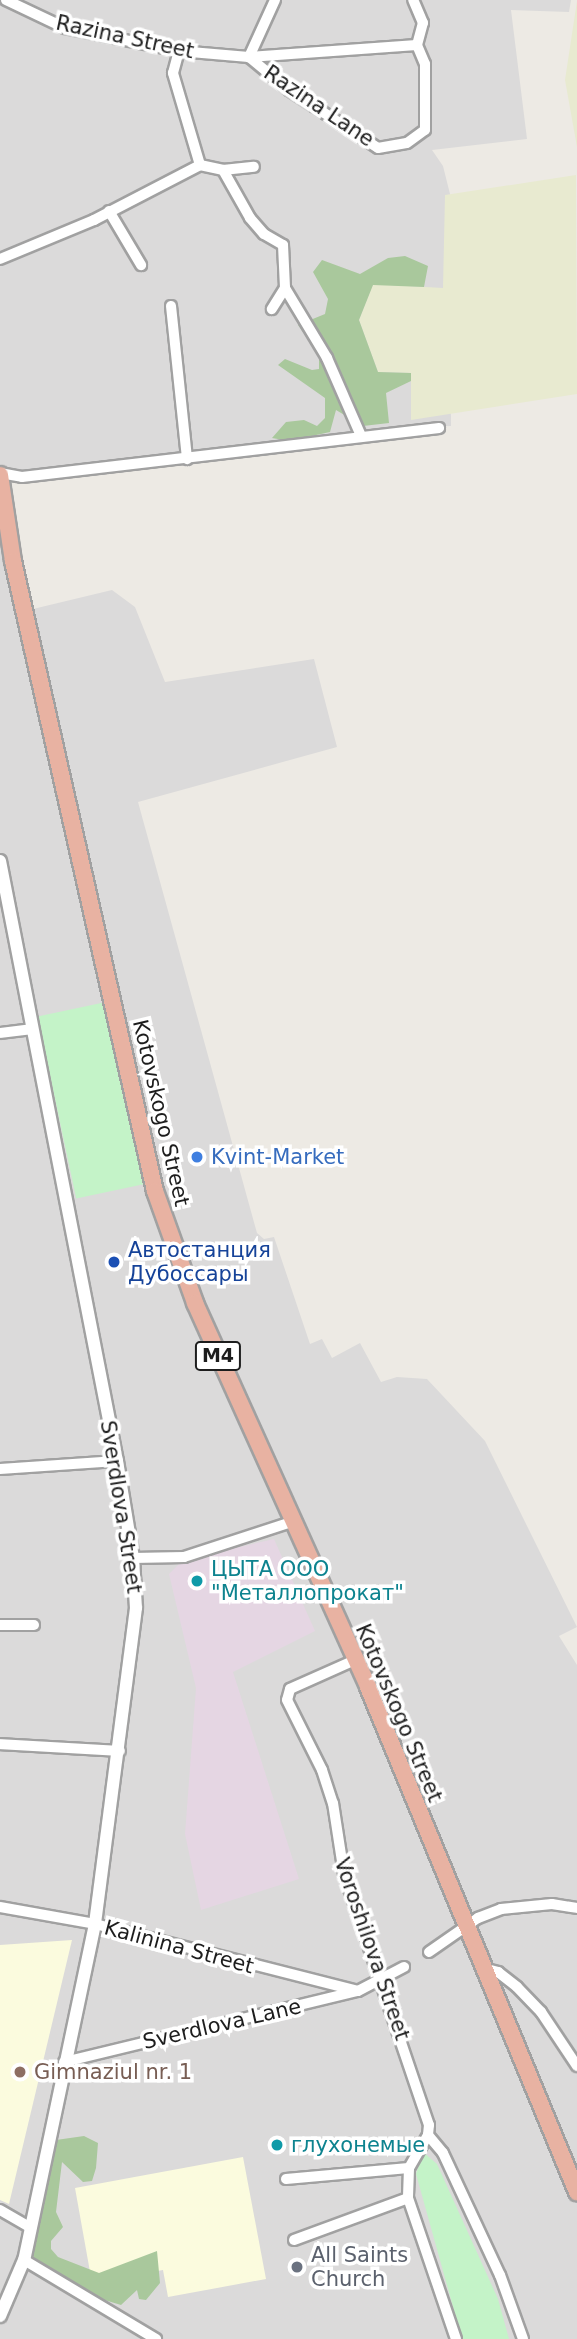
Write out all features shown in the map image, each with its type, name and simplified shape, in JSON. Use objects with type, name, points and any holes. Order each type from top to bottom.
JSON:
[{"type":"highway","name":"Kotovskogo Street","points":[[0,474],[20,595],[155,1191],[195,1303],[355,1660],[577,2192]]},
{"type":"street","name":"Razina Street","points":[[2,0],[65,27],[179,51],[249,57],[420,40]]},
{"type":"street","points":[[249,57],[275,0]]},
{"type":"street","points":[[413,0],[421,12],[420,40]]},
{"type":"street","name":"Razina Lane","points":[[249,57],[358,137],[378,148],[391,148],[420,138],[425,130],[425,64],[420,40]]},
{"type":"street","points":[[179,51],[173,73],[200,166]]},
{"type":"street","points":[[0,259],[200,166],[223,170],[254,167]]},
{"type":"street","points":[[223,170],[250,218],[264,234],[283,245],[285,288],[327,358],[361,436]]},
{"type":"street","points":[[108,211],[141,265]]},
{"type":"street","points":[[272,309],[285,288]]},
{"type":"street","points":[[171,306],[187,459]]},
{"type":"street","points":[[0,474],[22,477],[439,428]]},
{"type":"street","name":"Sverdlova Street","points":[[0,861],[117,1461],[133,1558],[136,1608],[120,1751],[95,1924],[24,2260],[0,2316]]},
{"type":"street","points":[[0,1033],[32,1028]]},
{"type":"street","points":[[0,1469],[117,1461]]},
{"type":"street","points":[[133,1558],[184,1557],[292,1522]]},
{"type":"street","points":[[0,1625],[34,1625]]},
{"type":"street","name":"Voroshilova Street","points":[[355,1660],[290,1689],[287,1700],[333,1803],[344,1874],[379,1982],[416,2080],[428,2135]]},
{"type":"street","points":[[0,1744],[120,1751]]},
{"type":"street","points":[[429,1952],[465,1927],[501,1909],[552,1904],[577,1908]]},
{"type":"street","name":"Kalinina Street","points":[[0,1907],[95,1924],[196,1953],[358,1991]]},
{"type":"street","name":"Sverdlova Lane","points":[[64,2062],[358,1991],[404,1967]]},
{"type":"street","points":[[482,1968],[498,1972],[517,1987],[541,2012],[577,2066]]},
{"type":"street","points":[[456,2339],[408,2198],[409,2168],[428,2135],[443,2152],[499,2275],[523,2339]]},
{"type":"street","points":[[286,2179],[409,2168]]},
{"type":"street","points":[[294,2240],[408,2198]]},
{"type":"street","points":[[0,2210],[30,2227]]},
{"type":"street","points":[[24,2260],[156,2339]]},
{"type":"shaded area","points":[[0,0],[571,0],[569,12],[511,10],[527,139],[432,150],[443,166],[450,194],[451,426],[390,428],[192,461],[5,481],[33,609],[112,590],[135,607],[165,682],[314,659],[337,747],[138,802],[257,1233],[264,1239],[274,1237],[310,1344],[322,1339],[332,1358],[360,1343],[381,1382],[397,1377],[427,1379],[485,1441],[577,1627],[559,1636],[577,1665],[577,2339],[0,2339]]},
{"type":"shaded area","points":[[577,1],[577,147],[565,80]]},
{"type":"shaded area","points":[[576,175],[577,394],[411,420],[411,373],[378,372],[359,320],[373,284],[443,288],[445,195]]},
{"type":"shaded area","points":[[274,1539],[315,1631],[233,1672],[299,1879],[201,1910],[185,1834],[196,1688],[169,1574],[183,1560]]},
{"type":"shaded area","name":"Gimnaziul nr. 1","points":[[72,1940],[9,2204],[0,2200],[0,1945]]},
{"type":"shaded area","points":[[243,2157],[266,2279],[168,2297],[163,2270],[92,2283],[75,2188]]},
{"type":"green space","points":[[405,256],[428,266],[424,287],[373,285],[359,320],[378,372],[411,373],[411,381],[386,393],[389,423],[363,426],[336,410],[330,432],[289,441],[272,438],[286,422],[304,420],[317,426],[325,418],[325,398],[278,365],[285,359],[312,370],[319,369],[319,337],[303,332],[298,325],[325,314],[328,299],[313,272],[322,260],[360,274],[388,258]]},
{"type":"green space","points":[[106,1002],[145,1184],[76,1198],[38,1017]]},
{"type":"green space","points":[[84,2136],[98,2143],[96,2168],[92,2181],[83,2182],[62,2162],[56,2212],[63,2227],[51,2241],[51,2249],[58,2257],[99,2273],[157,2251],[160,2283],[146,2300],[139,2299],[137,2290],[121,2305],[98,2298],[34,2261],[32,2250],[56,2140]]},
{"type":"green space","points":[[423,2152],[437,2164],[498,2299],[509,2339],[462,2339],[416,2174]]},
{"type":"place","name":"Kvint-Market","points":[[197,1157]]},
{"type":"place","name":"Автостанция Дубоссары","points":[[114,1262]]},
{"type":"place","name":"ЦЫТА ООО \"Металлопрокат\"","points":[[197,1581]]},
{"type":"place","name":"Gimnaziul nr. 1","points":[[20,2072]]},
{"type":"place","name":"глухонемые","points":[[277,2145]]},
{"type":"place","name":"All Saints Church","points":[[297,2267]]}]
